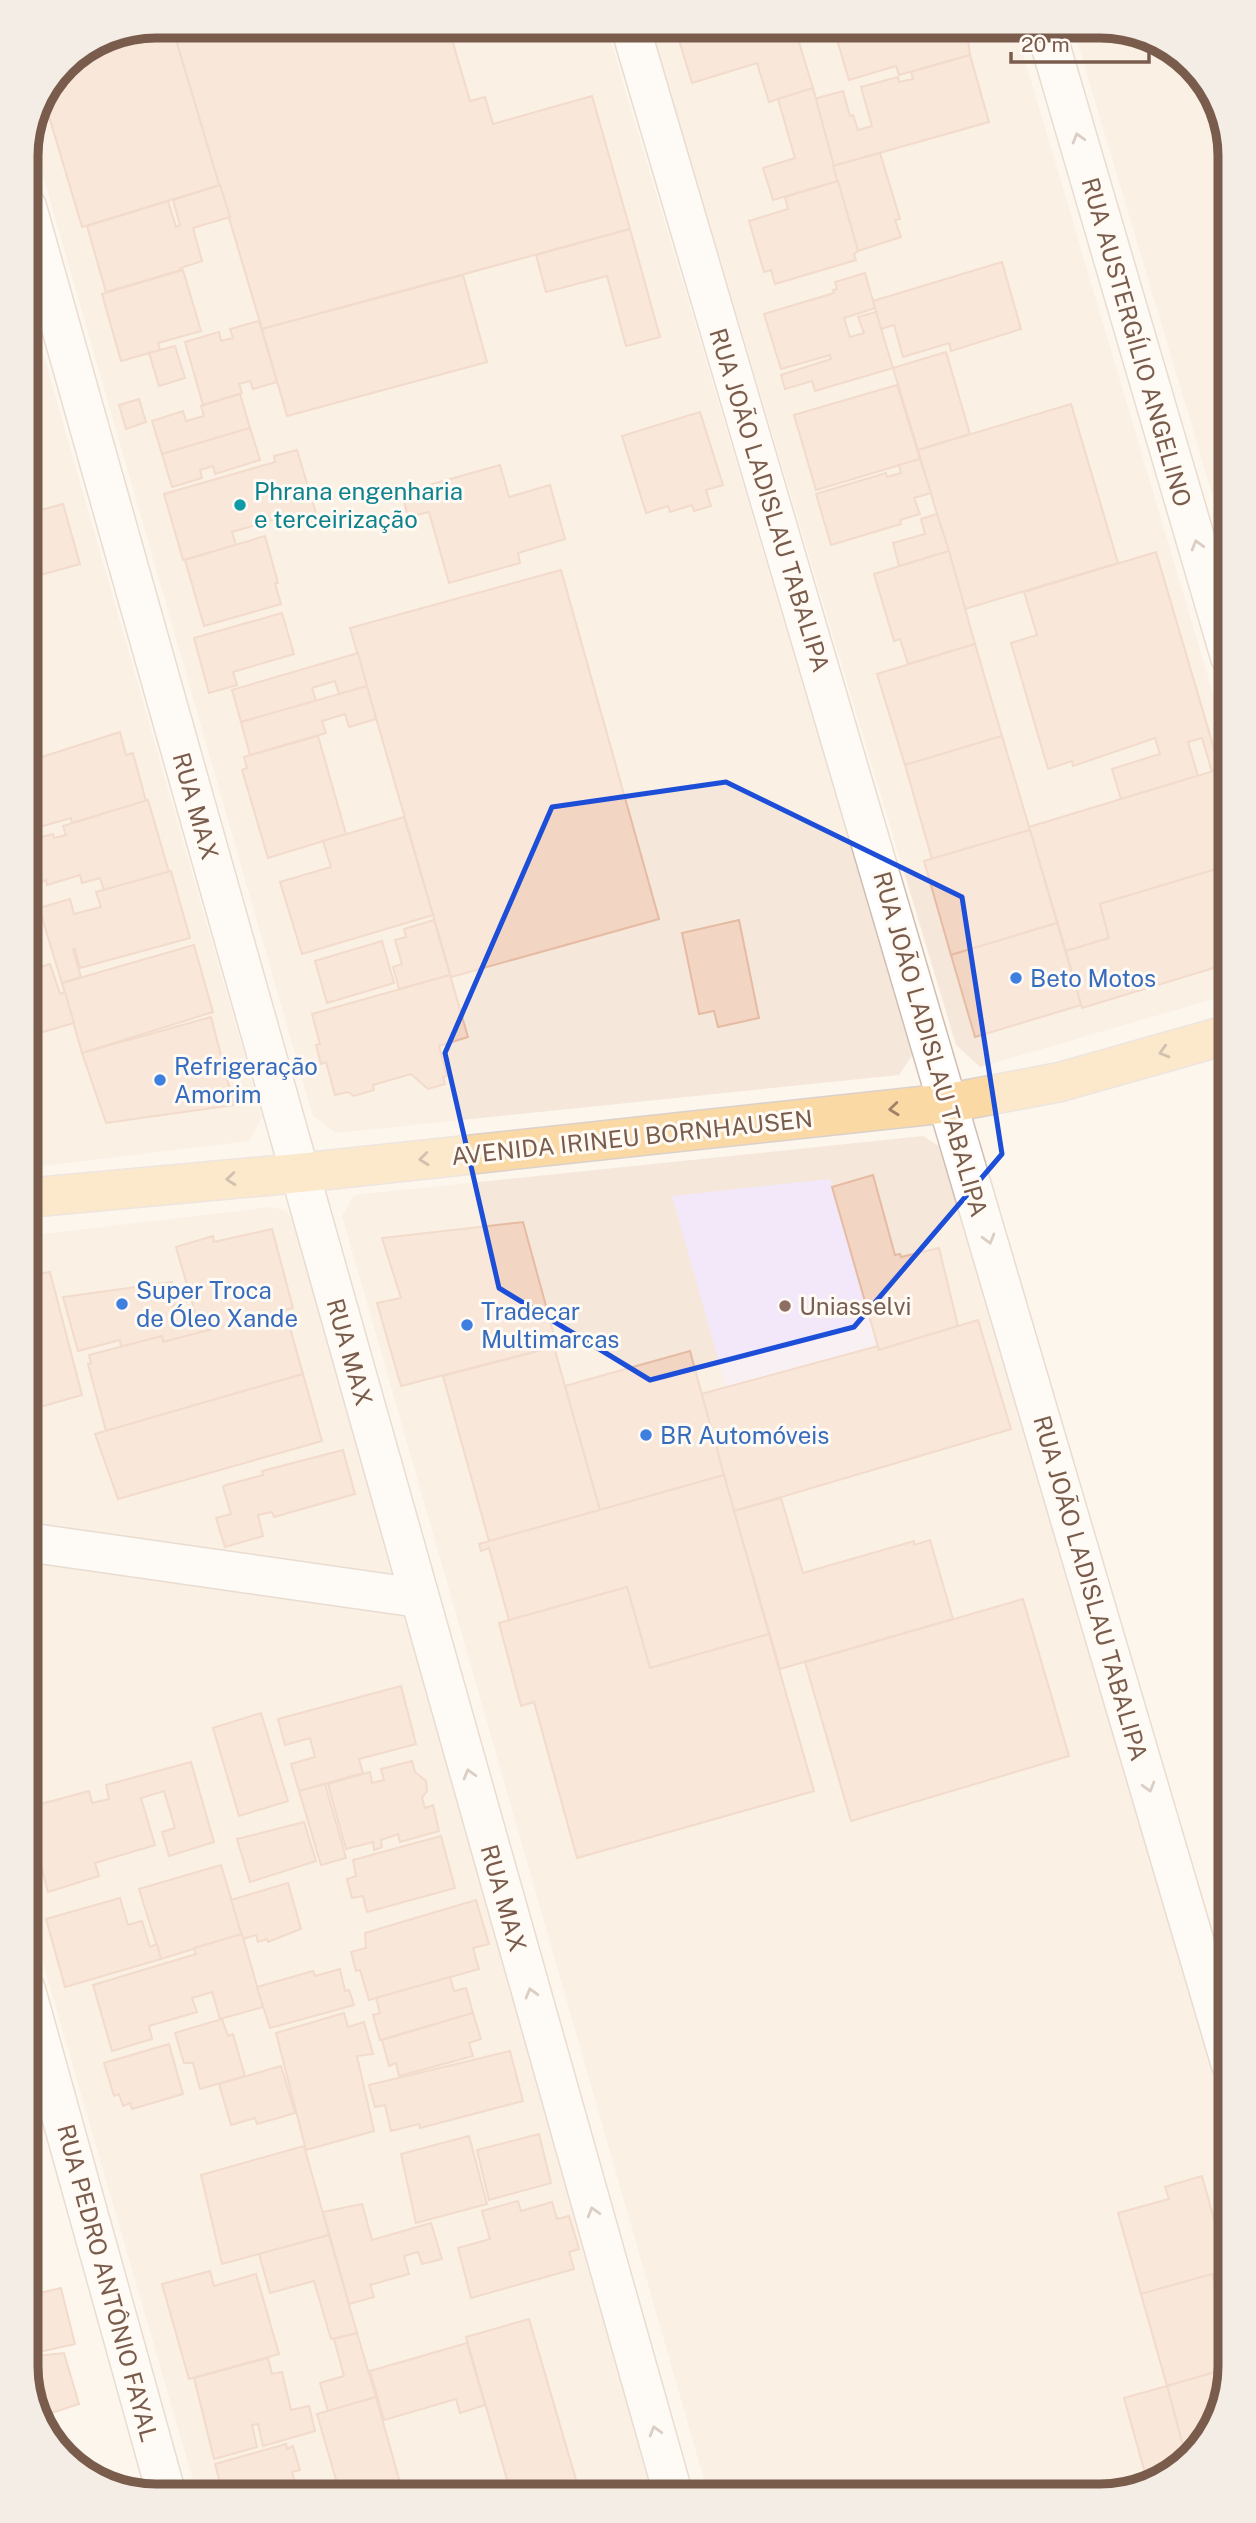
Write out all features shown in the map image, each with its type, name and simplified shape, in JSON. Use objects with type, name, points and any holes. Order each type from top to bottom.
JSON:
[{"type":"main road","name":"AVENIDA IRINEU BORNHAUSEN","points":[[39,1197],[949,1103],[1059,1082],[1218,1037]]},
{"type":"street","name":"RUA JOÃO LADISLAU TABALIPA","points":[[634,39],[1218,2021]]},
{"type":"street","name":"RUA AUSTERGÍLIO ANGELINO","points":[[1049,39],[1218,616]]},
{"type":"street","name":"RUA MAX","points":[[39,253],[670,2484]]},
{"type":"street","points":[[38,1544],[419,1598]]},
{"type":"street","name":"RUA PEDRO ANTÔNIO FAYAL","points":[[38,2034],[163,2484]]},
{"type":"highlighted area","points":[[726,782],[962,897],[1002,1154],[854,1327],[650,1380],[499,1288],[445,1053],[552,807]]},
{"type":"shaded area","points":[[610,38],[913,1054],[899,1075],[336,1133],[313,1116],[39,161],[43,126],[51,104],[63,85],[79,68],[97,54],[141,40]]},
{"type":"shaded area","points":[[654,39],[1019,39],[1218,711],[1218,998],[980,1067],[956,1045]]},
{"type":"shaded area","points":[[1077,39],[1107,39],[1130,43],[1159,54],[1183,73],[1202,97],[1209,111],[1218,156],[1218,514]]},
{"type":"shaded area","points":[[39,339],[262,1117],[249,1141],[39,1166]]},
{"type":"shaded area","points":[[923,1136],[942,1148],[1218,2075],[1218,2367],[1215,2390],[1198,2432],[1177,2455],[1159,2469],[1123,2482],[1100,2484],[705,2484],[342,1216],[354,1195]]},
{"type":"shaded area","name":"Uniasselvi","points":[[830,1179],[878,1346],[788,1373],[787,1370],[726,1387],[672,1196]]},
{"type":"shaded area","points":[[272,1207],[285,1211],[292,1219],[654,2484],[194,2484],[38,1946],[39,1235]]},
{"type":"building","points":[[176,38],[220,185],[82,227],[48,112],[51,104],[63,85],[97,54],[141,40]]},
{"type":"building","points":[[176,38],[452,38],[470,101],[485,97],[493,124],[592,96],[630,229],[262,329]]},
{"type":"building","points":[[679,39],[798,39],[813,88],[769,102],[757,63],[692,83]]},
{"type":"building","points":[[837,39],[971,39],[968,40],[970,55],[899,75],[896,66],[849,80]]},
{"type":"building","points":[[970,55],[989,122],[833,166],[814,99],[843,91],[850,116],[853,115],[858,130],[872,126],[861,87],[898,77],[899,82],[913,79],[911,72]]},
{"type":"building","points":[[813,88],[838,181],[773,200],[763,168],[795,158],[778,99]]},
{"type":"building","points":[[880,153],[900,219],[895,220],[901,237],[858,251],[833,166]]},
{"type":"building","points":[[838,181],[858,251],[854,254],[856,260],[775,284],[771,270],[764,272],[749,221],[788,209],[785,197]]},
{"type":"building","points":[[220,185],[230,217],[193,228],[202,261],[180,268],[181,270],[106,292],[87,226],[168,201],[176,227],[180,225],[173,200]]},
{"type":"building","points":[[630,229],[660,337],[626,346],[607,276],[546,292],[536,255]]},
{"type":"building","points":[[1002,262],[1021,329],[951,351],[949,343],[903,357],[894,325],[881,329],[873,301]]},
{"type":"building","points":[[183,270],[201,331],[158,343],[160,350],[121,361],[102,294]]},
{"type":"building","points":[[865,273],[875,308],[844,318],[850,337],[864,333],[858,317],[876,312],[893,368],[815,391],[812,381],[785,389],[781,375],[831,359],[830,355],[781,369],[764,314],[834,293],[833,290],[837,289],[835,282]]},
{"type":"building","points":[[463,275],[487,362],[287,416],[262,329]]},
{"type":"building","points":[[259,321],[277,382],[253,389],[250,381],[239,384],[242,393],[203,405],[185,342],[219,332],[221,341],[233,338],[230,329]]},
{"type":"building","points":[[175,346],[185,378],[159,386],[149,353]]},
{"type":"building","points":[[946,352],[970,434],[918,450],[893,368]]},
{"type":"building","points":[[897,385],[920,459],[816,490],[794,415]]},
{"type":"building","points":[[240,394],[250,428],[162,454],[152,421],[183,411],[186,421],[204,416],[201,406]]},
{"type":"building","points":[[139,399],[146,422],[126,429],[119,405]]},
{"type":"building","points":[[1071,404],[1118,563],[965,609],[918,450]]},
{"type":"building","points":[[700,412],[723,485],[706,490],[711,506],[694,511],[692,505],[670,512],[668,506],[646,513],[622,436]]},
{"type":"building","points":[[250,428],[260,460],[215,474],[213,466],[200,470],[202,478],[172,487],[162,454]]},
{"type":"building","name":"Phrana engenharia e terceirização","points":[[297,450],[318,520],[288,529],[283,517],[232,532],[236,545],[183,560],[164,494],[275,462],[274,456]]},
{"type":"building","points":[[920,459],[931,493],[914,498],[920,514],[900,520],[901,524],[831,545],[816,494],[886,473],[887,477],[901,473],[899,465]]},
{"type":"building","points":[[500,465],[509,497],[550,485],[565,539],[518,553],[520,563],[449,583],[429,512],[408,517],[403,497],[423,491],[422,487]]},
{"type":"building","points":[[63,504],[80,564],[39,575],[39,511]]},
{"type":"building","points":[[937,514],[949,551],[899,566],[893,543],[925,534],[921,519]]},
{"type":"building","points":[[265,536],[281,604],[204,626],[185,560]]},
{"type":"building","points":[[949,551],[975,644],[908,664],[900,639],[894,641],[874,574]]},
{"type":"building","points":[[1156,552],[1218,770],[1212,772],[1202,738],[1188,742],[1198,776],[1121,799],[1112,769],[1160,754],[1155,738],[1073,766],[1072,761],[1048,769],[1011,643],[1037,635],[1024,592]]},
{"type":"building","points":[[561,570],[659,919],[451,977],[350,628]]},
{"type":"building","points":[[282,613],[294,654],[233,672],[237,685],[209,693],[194,638]]},
{"type":"building","points":[[975,644],[1002,736],[905,765],[877,674]]},
{"type":"building","points":[[358,653],[367,686],[339,694],[335,681],[312,688],[316,701],[241,722],[232,690]]},
{"type":"building","points":[[367,686],[376,719],[349,727],[345,714],[322,721],[326,733],[250,755],[241,722]]},
{"type":"building","points":[[120,732],[126,755],[133,753],[146,801],[72,823],[71,818],[39,827],[39,758]]},
{"type":"building","points":[[318,736],[346,834],[268,858],[242,770],[247,768],[244,757]]},
{"type":"building","points":[[1002,736],[1030,830],[932,859],[905,765]]},
{"type":"building","points":[[1218,770],[1218,869],[1100,904],[1109,938],[1066,951],[1029,827]]},
{"type":"building","points":[[148,800],[169,872],[104,890],[100,878],[82,883],[80,875],[47,885],[46,880],[42,882],[39,870],[39,838],[53,834],[54,838],[66,835],[63,826]]},
{"type":"building","points":[[404,817],[433,915],[302,954],[280,882],[331,867],[323,841]]},
{"type":"building","points":[[1030,830],[1057,923],[951,955],[924,861]]},
{"type":"building","points":[[1218,869],[1218,967],[1082,1008],[1066,951],[1109,938],[1100,904]]},
{"type":"building","points":[[171,871],[190,938],[80,968],[75,949],[73,950],[81,977],[62,983],[39,908],[70,899],[74,914],[101,907],[96,892]]},
{"type":"building","points":[[434,920],[450,975],[399,989],[393,967],[402,964],[395,940],[406,937],[404,929]]},
{"type":"building","points":[[739,920],[759,1018],[718,1027],[714,1011],[699,1014],[682,933]]},
{"type":"building","name":"Beto Motos","points":[[1057,923],[1081,1005],[975,1037],[951,955]]},
{"type":"building","points":[[382,941],[394,983],[327,1003],[315,961]]},
{"type":"building","points":[[194,945],[213,1012],[82,1053],[62,983]]},
{"type":"building","points":[[50,964],[60,994],[65,992],[74,1023],[39,1033],[39,967]]},
{"type":"building","points":[[450,975],[468,1037],[439,1046],[447,1076],[443,1077],[445,1084],[428,1089],[411,1074],[373,1085],[374,1090],[354,1096],[348,1092],[335,1095],[326,1062],[321,1064],[316,1045],[320,1044],[312,1014]]},
{"type":"building","name":"Refrigeração Amorim","points":[[211,1017],[234,1105],[106,1123],[82,1053]]},
{"type":"building","points":[[873,1175],[895,1255],[900,1254],[901,1257],[939,1248],[958,1326],[879,1350],[832,1187]]},
{"type":"building","name":"Tradecar Multimarcas","points":[[523,1222],[557,1346],[401,1386],[377,1303],[401,1298],[382,1238]]},
{"type":"building","points":[[272,1229],[293,1308],[201,1333],[176,1247],[213,1236],[214,1242]]},
{"type":"building","points":[[50,1272],[82,1395],[38,1407],[38,1274]]},
{"type":"building","points":[[172,1282],[176,1300],[190,1296],[191,1300],[172,1306],[178,1327],[197,1321],[201,1333],[163,1342],[162,1336],[121,1347],[120,1340],[78,1351],[63,1297]]},
{"type":"building","points":[[285,1310],[303,1374],[106,1431],[88,1364],[91,1363],[89,1355],[162,1336],[163,1342]]},
{"type":"building","points":[[978,1320],[1011,1429],[734,1511],[701,1394],[878,1346],[879,1350]]},
{"type":"building","points":[[554,1347],[600,1510],[489,1541],[443,1376]]},
{"type":"building","name":"BR Automóveis","points":[[690,1351],[724,1475],[600,1510],[565,1386]]},
{"type":"building","points":[[303,1374],[322,1441],[118,1499],[95,1434]]},
{"type":"building","points":[[343,1450],[355,1494],[274,1517],[272,1512],[258,1515],[263,1536],[225,1547],[216,1518],[231,1514],[223,1487],[263,1475],[262,1471]]},
{"type":"building","points":[[724,1475],[769,1634],[650,1668],[627,1587],[509,1620],[489,1548],[481,1551],[479,1544]]},
{"type":"building","points":[[781,1498],[803,1573],[914,1541],[914,1545],[930,1540],[953,1619],[780,1669],[734,1511]]},
{"type":"building","points":[[627,1587],[650,1668],[769,1634],[814,1791],[577,1858],[534,1702],[521,1706],[499,1623]]},
{"type":"building","points":[[1023,1599],[1069,1756],[851,1821],[805,1662]]},
{"type":"building","points":[[401,1686],[416,1744],[359,1759],[363,1773],[299,1791],[291,1764],[315,1757],[310,1738],[285,1745],[278,1719]]},
{"type":"building","points":[[261,1713],[288,1801],[239,1816],[213,1728]]},
{"type":"building","points":[[412,1761],[415,1772],[426,1781],[427,1791],[422,1798],[425,1808],[433,1805],[439,1831],[400,1842],[398,1834],[381,1840],[382,1847],[374,1850],[373,1842],[346,1849],[328,1784],[370,1772],[372,1783],[384,1780],[381,1769]]},
{"type":"building","points":[[191,1762],[214,1842],[169,1856],[162,1832],[175,1828],[164,1791],[141,1798],[155,1845],[95,1863],[99,1876],[48,1892],[38,1855],[38,1805],[89,1791],[92,1803],[109,1799],[106,1785]]},
{"type":"building","points":[[325,1784],[346,1858],[321,1865],[299,1791]]},
{"type":"building","points":[[304,1822],[316,1861],[250,1882],[237,1839]]},
{"type":"building","points":[[441,1836],[455,1888],[367,1912],[363,1896],[352,1898],[347,1879],[356,1876],[353,1860]]},
{"type":"building","points":[[221,1865],[242,1934],[161,1959],[139,1889]]},
{"type":"building","points":[[288,1883],[301,1929],[268,1942],[267,1939],[258,1942],[256,1935],[243,1939],[231,1900]]},
{"type":"building","points":[[120,1898],[128,1925],[142,1921],[150,1947],[157,1944],[161,1959],[65,1987],[46,1919]]},
{"type":"building","points":[[476,1900],[489,1944],[473,1948],[479,1969],[369,2000],[360,1970],[356,1971],[351,1952],[366,1948],[365,1933]]},
{"type":"building","points":[[242,1934],[263,2007],[220,2019],[212,1992],[192,1998],[197,2012],[149,2026],[152,2039],[112,2051],[93,1985],[196,1954],[194,1948]]},
{"type":"building","points":[[340,1969],[345,1991],[349,1990],[354,2005],[270,2028],[257,1987],[313,1971],[315,1976]]},
{"type":"building","points":[[450,1977],[454,1991],[466,1988],[473,2013],[380,2040],[373,2015],[380,2013],[376,1998]]},
{"type":"building","points":[[344,2013],[348,2027],[364,2022],[373,2054],[357,2056],[374,2131],[306,2150],[276,2033]]},
{"type":"building","points":[[473,2013],[481,2039],[469,2043],[473,2056],[399,2076],[396,2063],[389,2066],[382,2040]]},
{"type":"building","points":[[222,2019],[228,2036],[233,2034],[245,2076],[200,2089],[193,2063],[184,2063],[175,2033]]},
{"type":"building","points":[[169,2044],[183,2094],[132,2109],[130,2103],[123,2106],[119,2094],[114,2096],[104,2063]]},
{"type":"building","points":[[510,2051],[523,2101],[420,2128],[419,2124],[391,2131],[385,2105],[375,2107],[369,2085]]},
{"type":"building","points":[[281,2066],[295,2113],[257,2124],[255,2118],[231,2125],[219,2084]]},
{"type":"building","points":[[539,2134],[551,2183],[489,2200],[477,2150]]},
{"type":"building","points":[[469,2136],[487,2204],[416,2223],[401,2154]]},
{"type":"building","points":[[304,2146],[329,2235],[222,2264],[201,2175]]},
{"type":"building","points":[[1202,2176],[1218,2234],[1218,2273],[1141,2294],[1118,2213],[1169,2199],[1165,2187]]},
{"type":"building","points":[[518,2201],[521,2211],[552,2202],[557,2219],[569,2216],[579,2249],[569,2252],[574,2269],[471,2298],[458,2248],[490,2239],[482,2211]]},
{"type":"building","points":[[362,2204],[372,2240],[431,2223],[442,2259],[422,2264],[418,2252],[404,2256],[409,2274],[370,2285],[374,2297],[349,2304],[323,2212]]},
{"type":"building","points":[[329,2235],[357,2333],[331,2339],[314,2281],[270,2293],[259,2254]]},
{"type":"building","points":[[210,2271],[214,2286],[256,2274],[279,2354],[189,2379],[162,2284]]},
{"type":"building","points":[[1212,2274],[1218,2296],[1217,2371],[1167,2386],[1141,2294]]},
{"type":"building","points":[[61,2288],[75,2344],[38,2352],[38,2293]]},
{"type":"building","points":[[529,2319],[577,2484],[508,2484],[466,2337]]},
{"type":"building","points":[[357,2333],[376,2397],[328,2411],[320,2383],[344,2376],[334,2339]]},
{"type":"building","points":[[467,2343],[485,2405],[460,2413],[456,2399],[384,2420],[370,2371]]},
{"type":"building","points":[[64,2353],[79,2404],[48,2414],[41,2390],[38,2356]]},
{"type":"building","points":[[268,2358],[272,2374],[282,2372],[291,2410],[309,2406],[315,2431],[263,2446],[258,2424],[252,2425],[257,2447],[214,2459],[194,2378]]},
{"type":"building","points":[[1217,2371],[1215,2390],[1205,2419],[1184,2448],[1167,2386]]},
{"type":"building","points":[[1167,2386],[1184,2448],[1159,2469],[1146,2476],[1124,2398]]},
{"type":"building","points":[[376,2397],[400,2484],[337,2484],[317,2414]]},
{"type":"building","points":[[286,2444],[287,2449],[293,2446],[300,2470],[292,2472],[296,2484],[220,2484],[215,2464]]},
{"type":"place","name":"Phrana engenharia e terceirização","points":[[240,505]]},
{"type":"place","name":"Beto Motos","points":[[1016,978]]},
{"type":"place","name":"Refrigeração Amorim","points":[[160,1080]]},
{"type":"place","name":"Super Troca de Óleo Xande","points":[[122,1304]]},
{"type":"place","name":"Uniasselvi","points":[[785,1306]]},
{"type":"place","name":"Tradecar Multimarcas","points":[[467,1325]]},
{"type":"place","name":"BR Automóveis","points":[[646,1435]]}]
